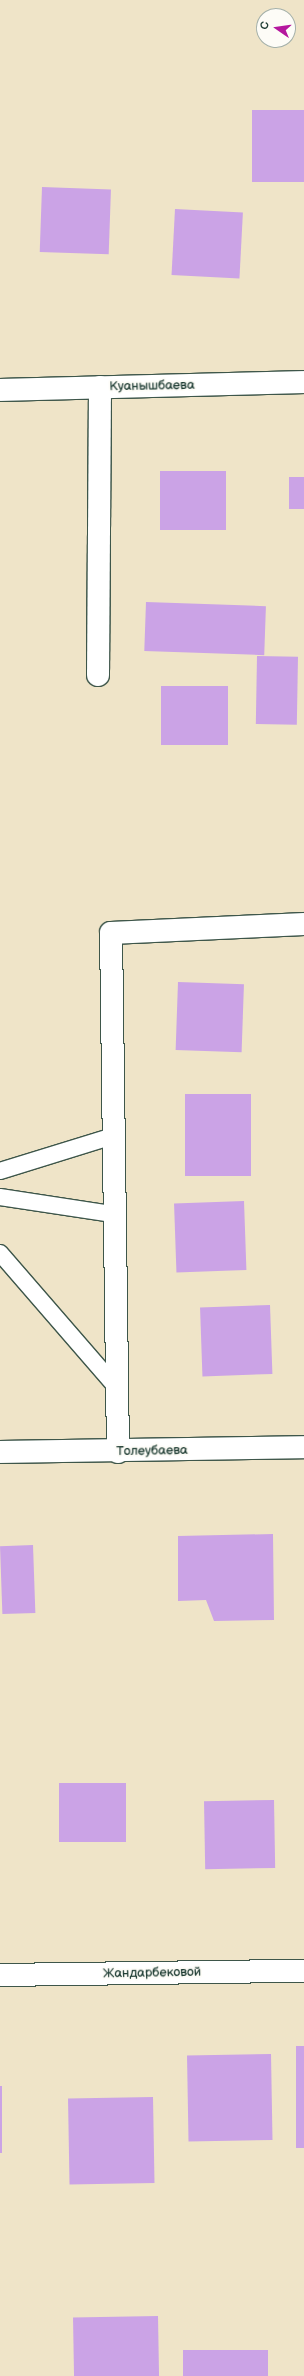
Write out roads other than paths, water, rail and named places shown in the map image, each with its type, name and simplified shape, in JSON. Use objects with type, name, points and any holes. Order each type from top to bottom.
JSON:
[{"type":"street","name":"Куанышбаева","points":[[0,390],[304,382]]},
{"type":"street","points":[[98,675],[100,388]]},
{"type":"street","points":[[118,1452],[113,1214],[111,933],[304,924]]},
{"type":"street","name":"Толеубаева","points":[[0,1452],[118,1452],[304,1447]]},
{"type":"street","name":"Жандарбековой","points":[[0,1976],[304,1971]]},
{"type":"lane","points":[[0,1171],[113,1136]]},
{"type":"lane","points":[[0,1197],[113,1214]]},
{"type":"lane","points":[[0,1254],[117,1388]]}]
